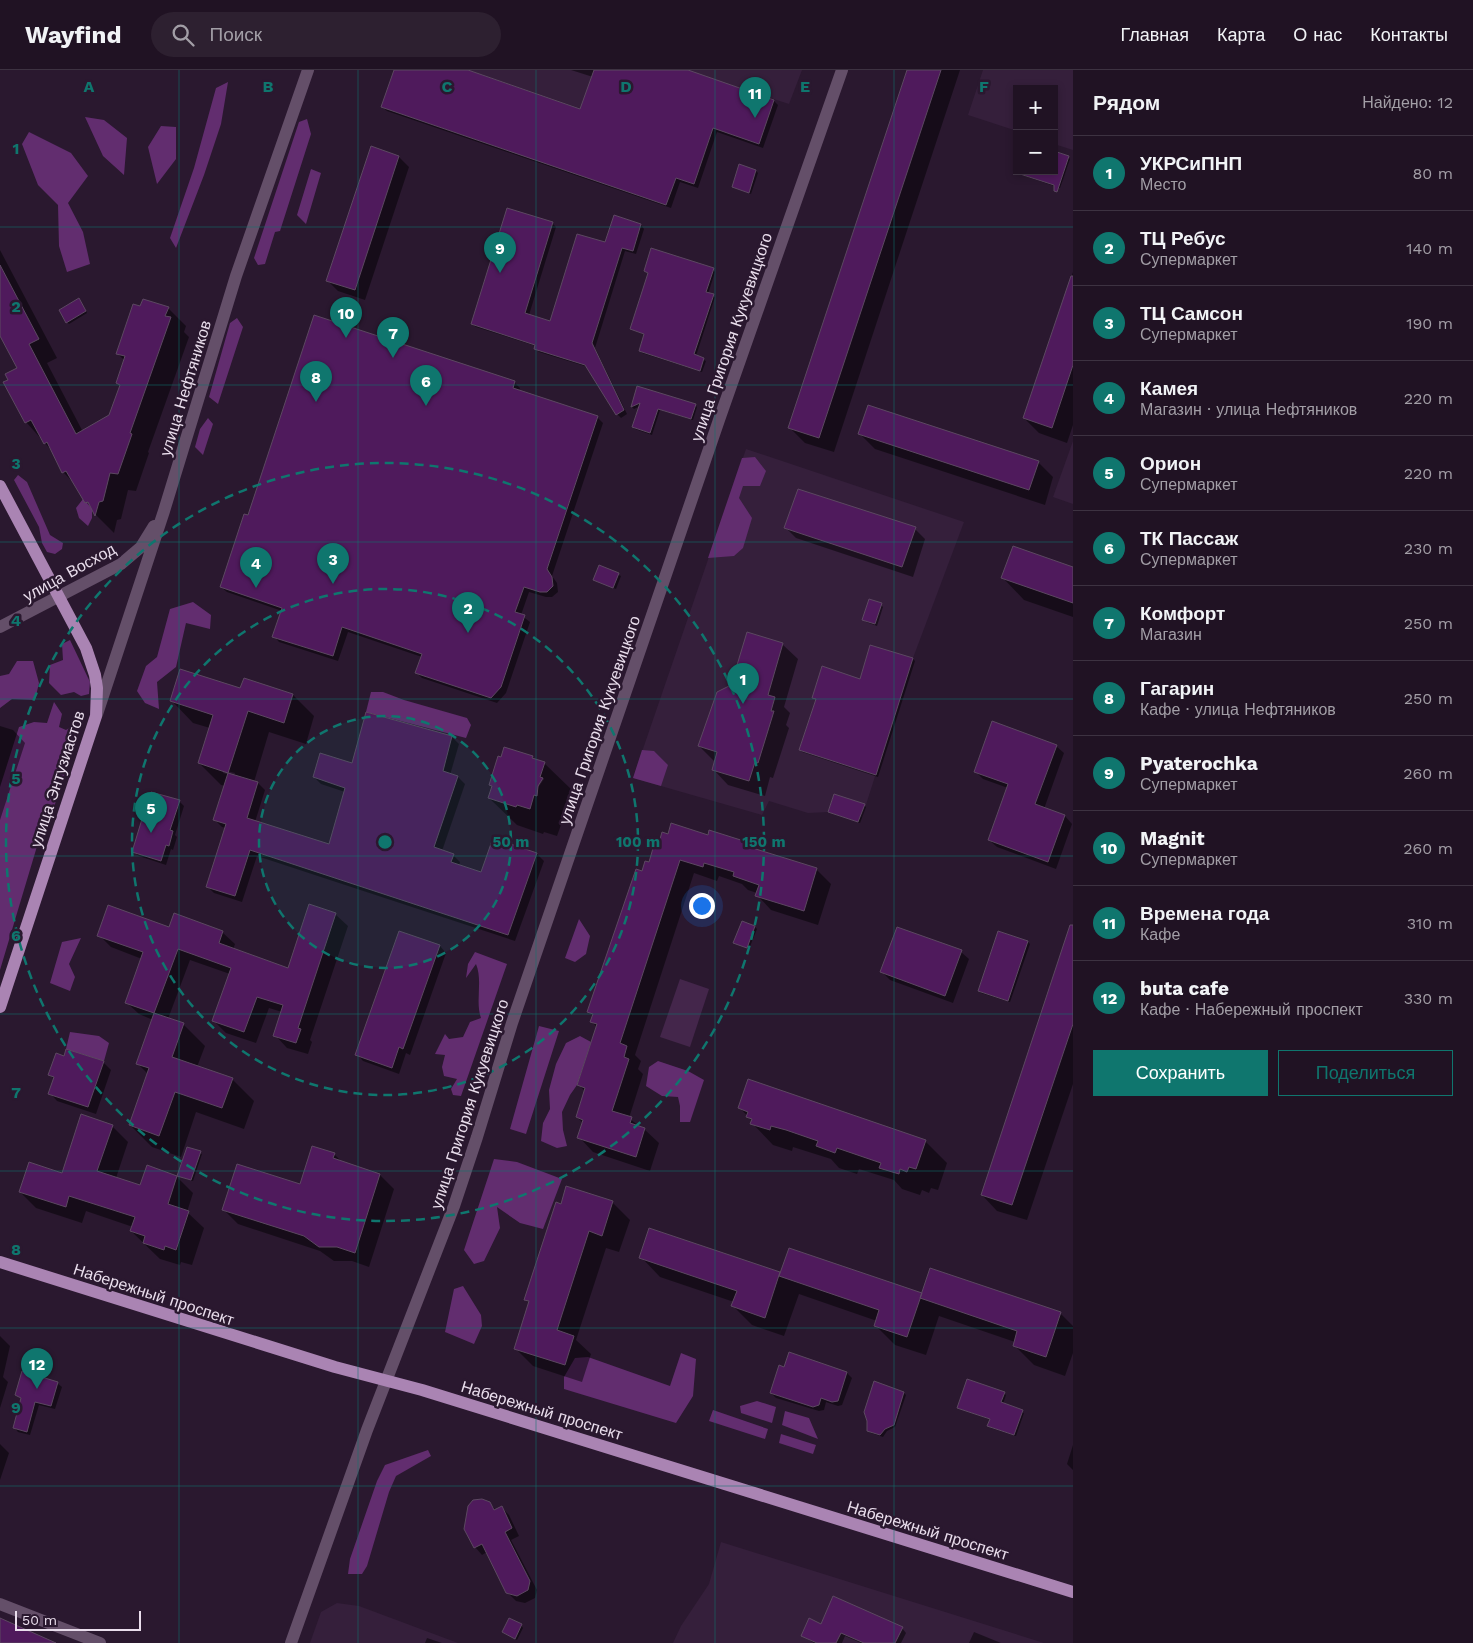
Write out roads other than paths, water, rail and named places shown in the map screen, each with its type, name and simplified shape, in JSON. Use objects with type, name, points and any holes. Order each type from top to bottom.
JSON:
[{"type":"main road","name":"улица Энтузиастов","points":[[0,486],[86,648],[95,675],[97,688],[96,716],[0,1007]]},
{"type":"main road","name":"Набережный проспект","points":[[0,1262],[317,1362],[422,1390],[1073,1592]]},
{"type":"street","name":"улица Нефтяников","points":[[96,716],[164,511],[236,276],[308,70]]},
{"type":"street","name":"улица Григория Кукуевицкого","points":[[291,1643],[387,1380],[454,1206],[478,1137],[512,1023],[717,425],[842,70]]},
{"type":"street","name":"улица Восход","points":[[0,628],[121,564],[141,547],[164,511]]},
{"type":"street","points":[[0,1604],[100,1643]]},
{"type":"place","name":"Времена года","points":[[755,118]]},
{"type":"place","name":"Pyaterochka","points":[[500,273]]},
{"type":"place","name":"Magnit","points":[[346,338]]},
{"type":"place","name":"Комфорт","points":[[393,358]]},
{"type":"place","name":"Гагарин","points":[[316,402]]},
{"type":"place","name":"ТК Пассаж","points":[[426,406]]},
{"type":"place","name":"ТЦ Самсон","points":[[333,584]]},
{"type":"place","name":"Камея","points":[[256,588]]},
{"type":"place","name":"ТЦ Ребус","points":[[468,633]]},
{"type":"place","name":"УКРСиПНП","points":[[743,704]]},
{"type":"place","name":"Орион","points":[[151,833]]},
{"type":"place","name":"buta cafe","points":[[37,1389]]}]
